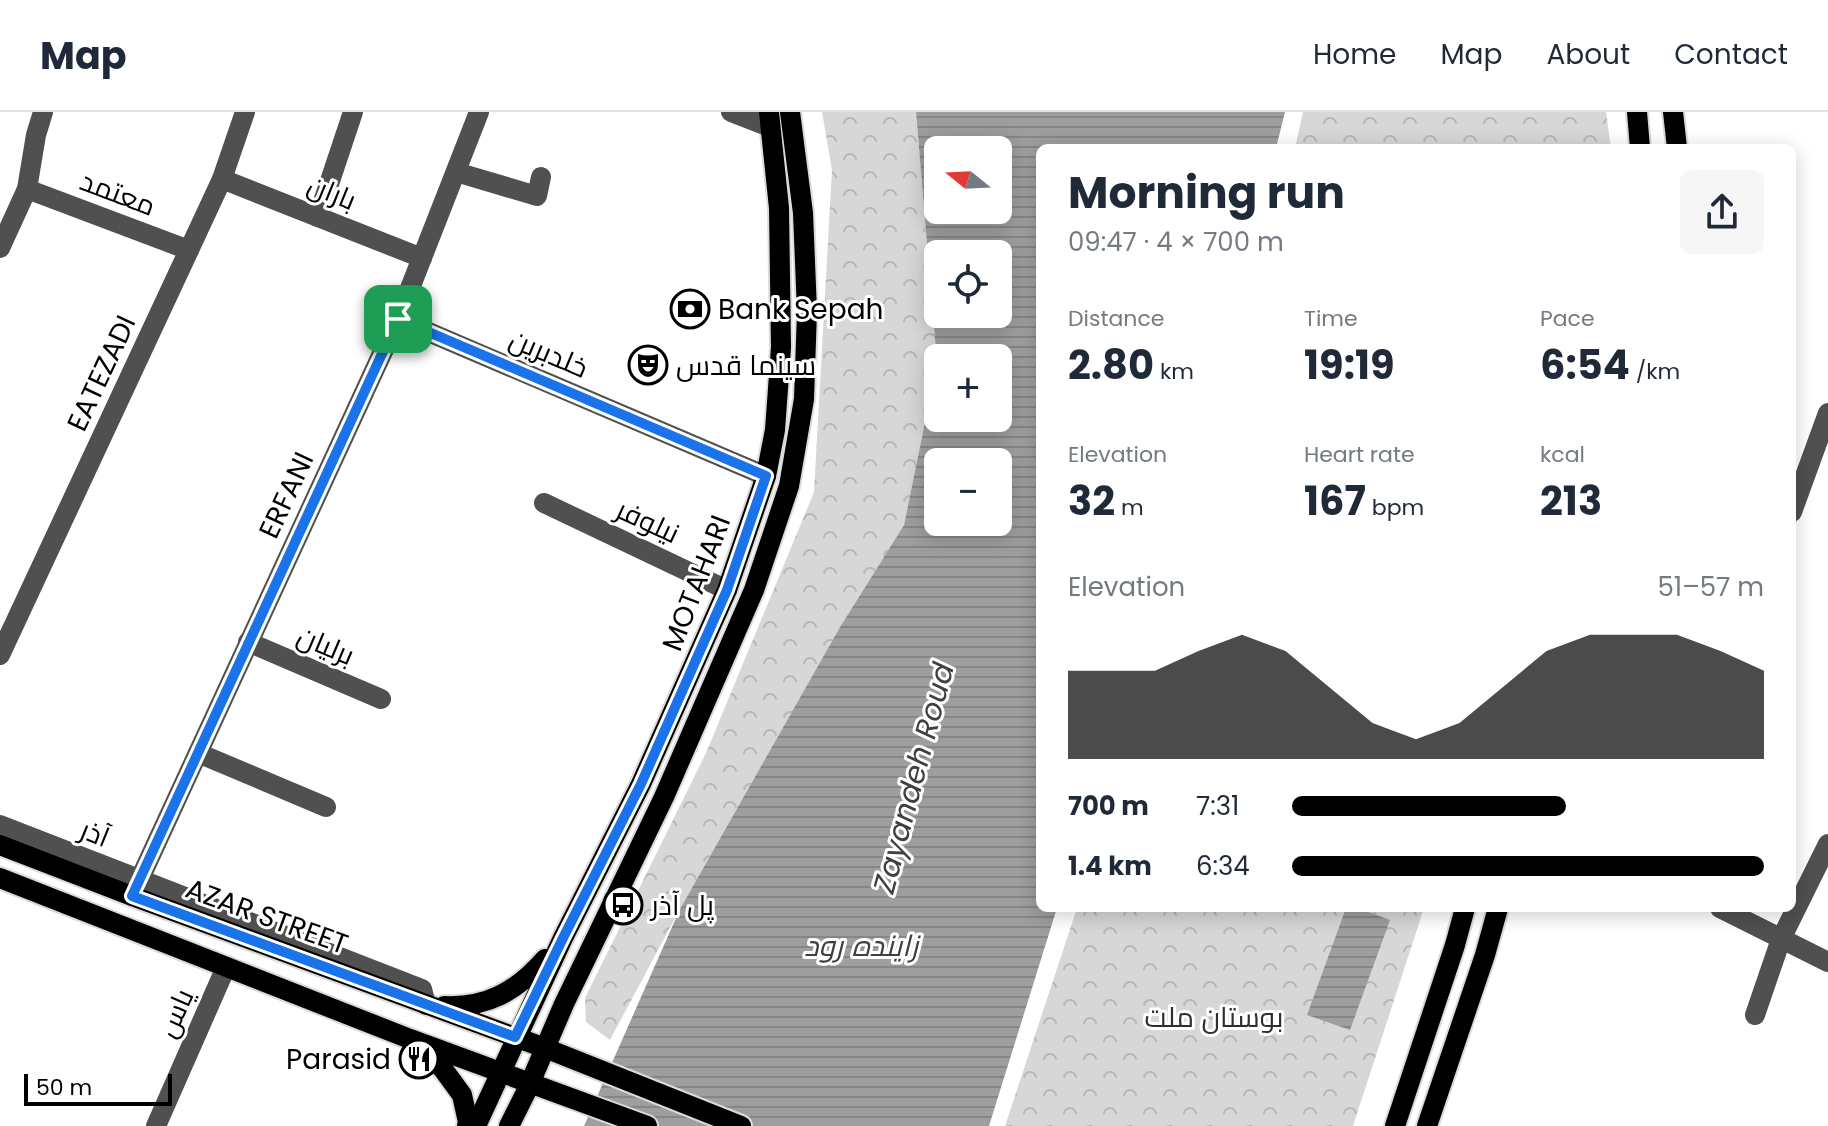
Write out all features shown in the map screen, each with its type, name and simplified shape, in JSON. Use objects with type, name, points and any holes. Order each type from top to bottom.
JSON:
[{"type":"main road","points":[[511,1126],[564,1004],[664,797],[748,604],[789,486],[804,399],[807,311],[803,213],[790,112]]},
{"type":"main road","points":[[1637,112],[1640,144]]},
{"type":"main road","points":[[1673,112],[1677,144]]},
{"type":"main road","name":"MOTAHARI","points":[[476,1126],[515,1037],[641,784],[727,590],[766,476],[775,430],[781,347],[779,208],[770,120]]},
{"type":"main road","name":"AZAR STREET","points":[[0,845],[136,888],[426,1005],[545,1048],[741,1126]]},
{"type":"main road","points":[[0,878],[413,1040],[647,1126]]},
{"type":"main road","points":[[1395,1126],[1464,912]]},
{"type":"main road","points":[[1427,1126],[1497,912]]},
{"type":"main road","points":[[426,1005],[466,1007],[501,996],[529,977],[563,938]]},
{"type":"main road","points":[[564,1004],[565,1037],[581,1063]]},
{"type":"main road","points":[[413,1040],[443,1069],[462,1095],[467,1126]]},
{"type":"main road","points":[[511,1126],[545,1098],[566,1096]]},
{"type":"street","points":[[0,248],[27,189],[43,112]]},
{"type":"street","name":"EATEZADI","points":[[0,655],[222,179],[245,112]]},
{"type":"street","points":[[318,217],[353,112]]},
{"type":"street","name":"ERFANI","points":[[136,888],[398,319],[479,112]]},
{"type":"street","points":[[731,112],[770,120]]},
{"type":"street","points":[[456,172],[537,196],[541,177]]},
{"type":"street","name":"باران","points":[[222,179],[422,258]]},
{"type":"street","name":"معتمد","points":[[27,189],[189,250]]},
{"type":"street","name":"خلدبرین","points":[[398,319],[766,476]]},
{"type":"street","points":[[1796,501],[1828,413]]},
{"type":"street","name":"نیلوفر","points":[[544,503],[727,590]]},
{"type":"street","name":"برلیان","points":[[248,642],[381,699]]},
{"type":"street","points":[[198,753],[326,807]]},
{"type":"street","name":"آذر","points":[[0,825],[136,888]]},
{"type":"street","points":[[1796,909],[1828,844]]},
{"type":"street","points":[[1728,912],[1828,962]]},
{"type":"street","points":[[1755,1015],[1781,939],[1794,912]]},
{"type":"street","name":"یاس","points":[[156,1126],[226,967]]},
{"type":"green space","points":[[822,112],[916,112],[927,240],[924,240],[924,328],[934,328],[935,344],[924,344],[924,427],[904,525],[840,627],[680,909],[610,1040],[586,1022],[585,998],[706,753],[814,492],[832,170]]},
{"type":"green space","points":[[1303,112],[1606,112],[1610,144],[1296,144]]},
{"type":"green space","name":"بوستان ملت","points":[[1076,912],[1423,912],[1353,1126],[1005,1126]]},
{"type":"water","name":"زاینده رود","points":[[916,112],[1285,112],[1277,144],[1036,144],[1036,912],[1056,912],[989,1126],[584,1126],[680,909],[840,627],[904,525],[924,427],[924,432],[1012,432],[1012,344],[935,344],[934,328],[1012,328],[1012,240],[927,240],[925,224],[1012,224],[1012,136],[924,136],[924,208]]},
{"type":"water","points":[[1345,912],[1369,912],[1390,920],[1350,1030],[1307,1015]]},
{"type":"place","name":"Bank Sepah","points":[[690,309]]},
{"type":"place","name":"سینما قدس","points":[[648,365]]},
{"type":"place","name":"پل آذر","points":[[623,905]]},
{"type":"place","name":"Parasid","points":[[419,1059]]},
{"type":"route","points":[[398,319],[766,476],[727,590],[641,784],[515,1037],[132,896],[398,319]]},
{"type":"water label","name":"Zayandeh Roud","points":[[914,778]]}]
